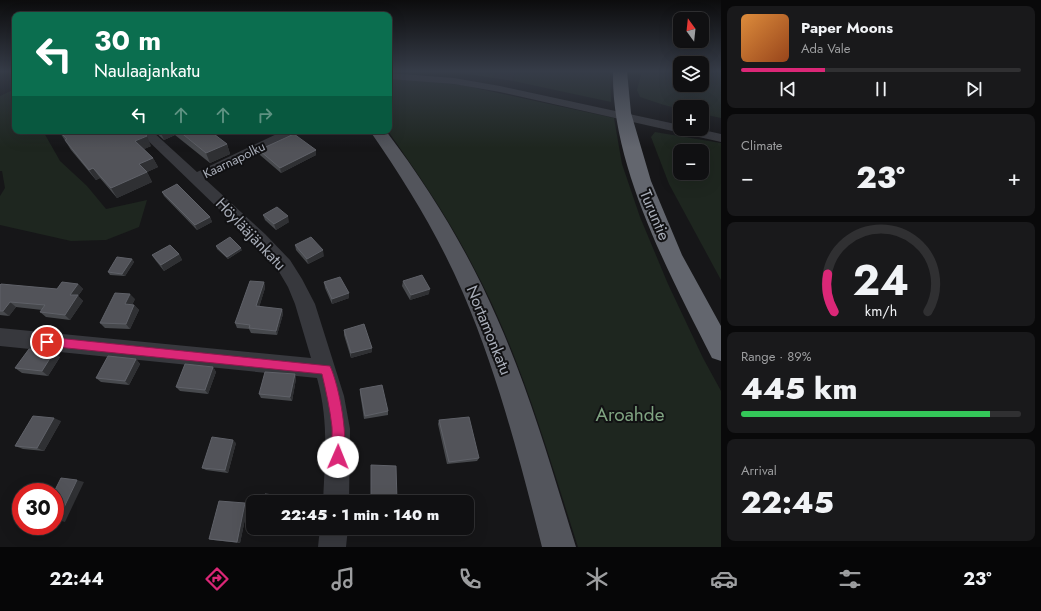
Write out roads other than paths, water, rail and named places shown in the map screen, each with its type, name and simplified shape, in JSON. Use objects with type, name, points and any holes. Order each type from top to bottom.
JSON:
[{"type":"highway","name":"Turuntie","points":[[620,97],[624,122],[643,188],[667,245],[721,350]]},
{"type":"main road","name":"Nortamonkatu","points":[[380,134],[408,173],[448,238],[485,317],[504,365],[519,410],[559,547]]},
{"type":"street","points":[[530,97],[673,127]]},
{"type":"street","name":"Höylääjänkatu","points":[[147,134],[259,238],[284,265],[296,284],[305,304],[333,396],[338,429],[336,495]]},
{"type":"street","name":"Kaarnapolku","points":[[196,179],[287,134]]},
{"type":"street","points":[[709,135],[721,138]]},
{"type":"street","points":[[0,337],[326,369]]},
{"type":"street","points":[[332,547],[333,535]]},
{"type":"park label","name":"Aroahde","points":[[630,414]]}]
